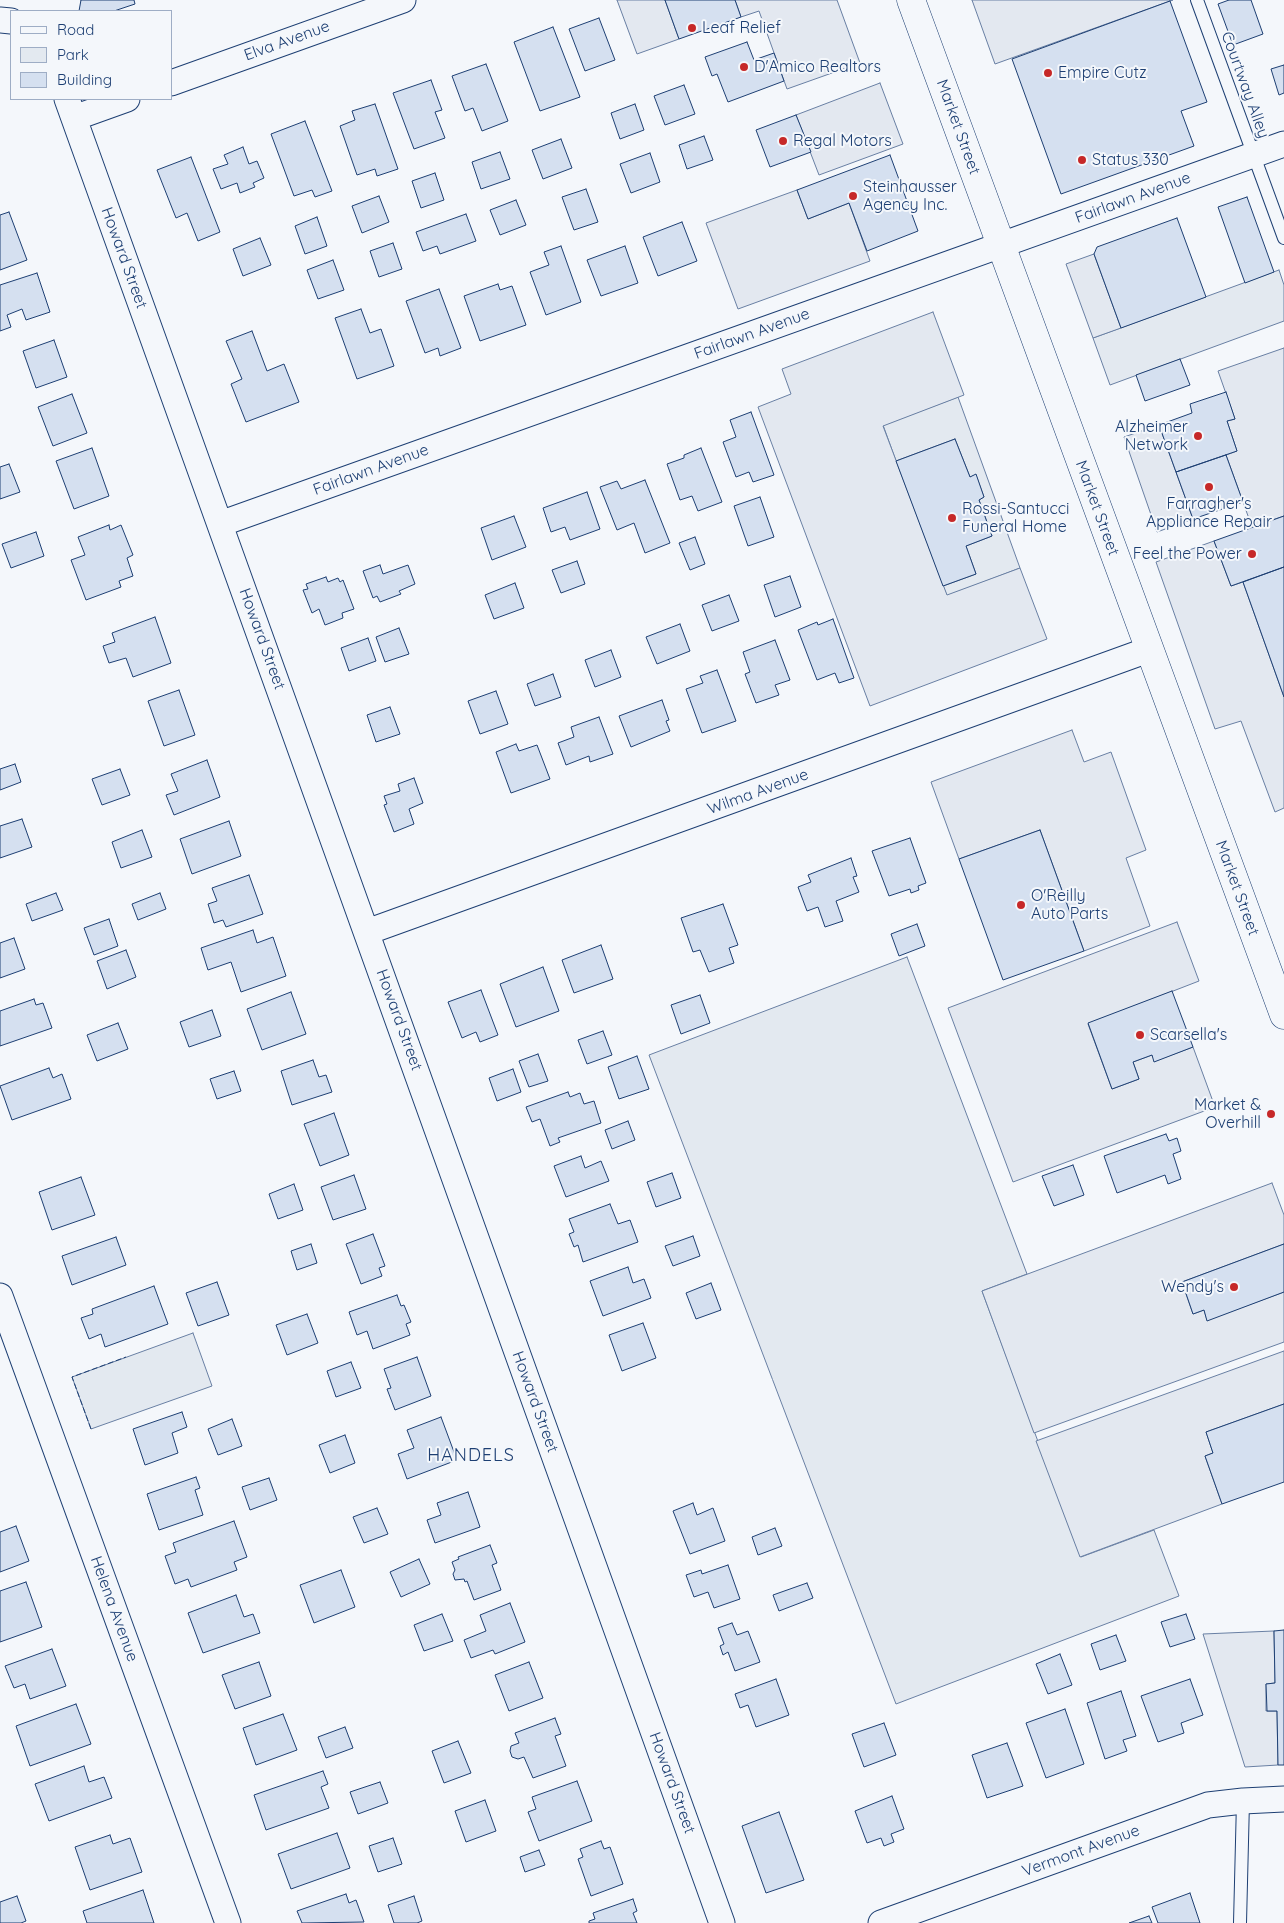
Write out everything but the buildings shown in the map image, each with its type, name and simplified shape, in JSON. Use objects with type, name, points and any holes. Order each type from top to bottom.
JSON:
[{"type":"main road","name":"Market Street","points":[[911,0],[1002,244],[1148,650],[1284,1015]]},
{"type":"street","name":"Elva Avenue","points":[[172,83],[403,0]]},
{"type":"street","points":[[70,108],[121,100]]},
{"type":"street","name":"Howard Street","points":[[70,108],[722,1923]]},
{"type":"street","name":"Fairlawn Avenue","points":[[220,524],[1284,144]]},
{"type":"street","name":"Wilma Avenue","points":[[367,932],[1148,650]]},
{"type":"street","name":"Helena Avenue","points":[[0,1296],[228,1923]]},
{"type":"street","name":"Vermont Avenue","points":[[881,1923],[1208,1805],[1284,1799]]},
{"type":"lane","name":"Courtway Alley","points":[[1197,0],[1284,238]]},
{"type":"lane","points":[[1240,1923],[1243,1801]]},
{"type":"green space","points":[[1279,270],[1284,285],[1284,321],[1110,385],[1093,338]]},
{"type":"green space","points":[[958,397],[1020,568],[947,596],[943,586],[976,574],[966,546],[992,536],[979,500],[984,497],[976,475],[970,477],[955,439],[896,461],[883,425]]},
{"type":"green space","points":[[907,957],[1027,1274],[982,1291],[1081,1557],[1154,1530],[1179,1596],[896,1704],[649,1055]]},
{"type":"green space","points":[[193,1333],[212,1386],[91,1429],[72,1377]]},
{"type":"shaded area","points":[[617,0],[665,0],[679,39],[637,54]]},
{"type":"shaded area","points":[[735,0],[837,0],[860,63],[787,89],[759,11],[741,17]]},
{"type":"shaded area","points":[[972,0],[1173,0],[995,64]]},
{"type":"shaded area","points":[[880,83],[903,144],[819,175],[796,115]]},
{"type":"shaded area","points":[[797,190],[808,219],[849,203],[870,261],[738,309],[706,223]]},
{"type":"shaded area","points":[[1094,254],[1121,328],[1093,338],[1066,264]]},
{"type":"shaded area","points":[[933,312],[964,395],[883,426],[947,595],[1020,568],[1047,639],[870,706],[758,407],[791,394],[782,369]]},
{"type":"shaded area","points":[[1284,348],[1284,516],[1252,527],[1226,455],[1237,451],[1227,421],[1235,419],[1218,371]]},
{"type":"shaded area","points":[[1159,425],[1193,519],[1157,532],[1124,437]]},
{"type":"shaded area","points":[[1214,541],[1231,586],[1243,582],[1284,697],[1284,808],[1275,812],[1241,721],[1215,729],[1156,562]]},
{"type":"shaded area","points":[[1072,730],[1084,762],[1111,752],[1146,850],[1126,858],[1150,926],[1084,951],[1040,830],[959,859],[931,782]]},
{"type":"shaded area","points":[[1177,922],[1199,981],[1088,1024],[1112,1089],[1139,1079],[1133,1062],[1152,1055],[1155,1061],[1193,1047],[1215,1107],[1013,1182],[948,1008]]},
{"type":"shaded area","points":[[1272,1183],[1284,1215],[1284,1244],[1182,1282],[1193,1314],[1204,1310],[1207,1320],[1284,1292],[1284,1342],[1034,1433],[982,1291]]},
{"type":"shaded area","points":[[1284,1351],[1284,1404],[1206,1432],[1213,1453],[1205,1456],[1222,1504],[1080,1557],[1036,1441]]},
{"type":"shaded area","points":[[1274,1631],[1275,1683],[1266,1684],[1266,1711],[1277,1711],[1278,1765],[1245,1767],[1203,1634]]},
{"type":"fence","points":[[91,1429],[72,1377],[126,1357]]},
{"type":"place","name":"Leaf Relief","points":[[692,28]]},
{"type":"place","name":"D'Amico Realtors","points":[[744,67]]},
{"type":"place","name":"Empire Cutz","points":[[1048,73]]},
{"type":"place","name":"Regal Motors","points":[[783,141]]},
{"type":"place","name":"Status 330","points":[[1082,160]]},
{"type":"place","name":"Steinhausser Agency Inc.","points":[[853,196]]},
{"type":"place","name":"Alzheimer Network","points":[[1198,436]]},
{"type":"place","name":"Farragher's Appliance Repair","points":[[1209,487]]},
{"type":"place","name":"Rossi-Santucci Funeral Home","points":[[952,518]]},
{"type":"place","name":"Feel the Power","points":[[1252,554]]},
{"type":"place","name":"O'Reilly Auto Parts","points":[[1021,905]]},
{"type":"place","name":"Scarsella's","points":[[1140,1035]]},
{"type":"place","name":"Market & Overhill","points":[[1271,1114]]},
{"type":"place","name":"Wendy's","points":[[1234,1287]]},
{"type":"district","name":"HANDELS","points":[[471,1456]]}]
